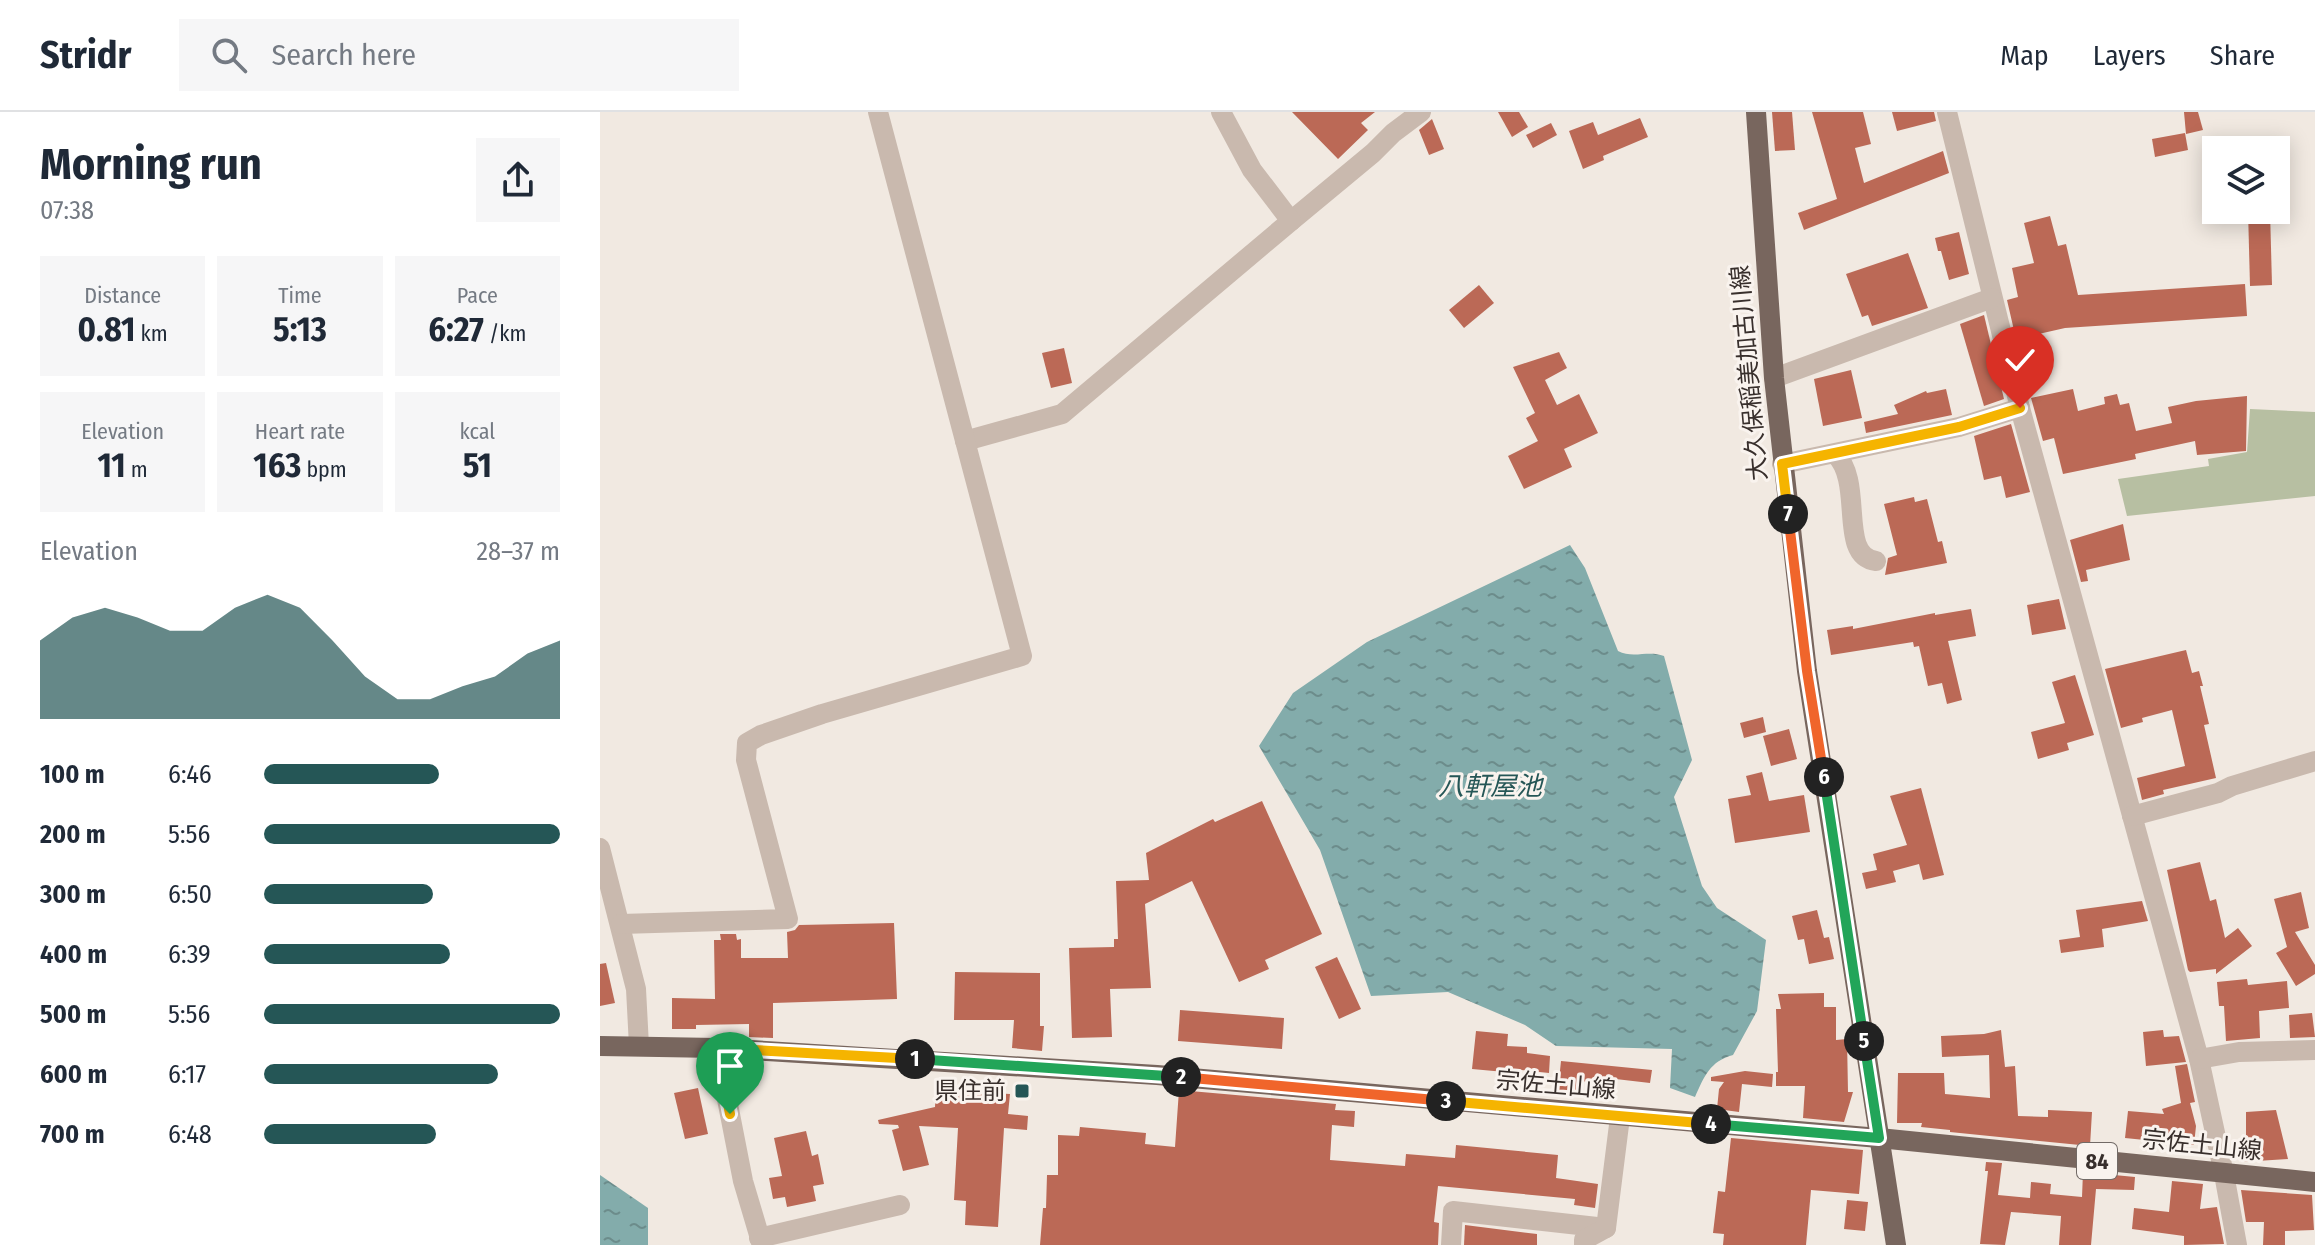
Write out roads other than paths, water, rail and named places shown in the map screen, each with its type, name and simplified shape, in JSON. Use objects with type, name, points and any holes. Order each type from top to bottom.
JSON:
[{"type":"main road","name":"大久保稲美加古川線","points":[[1756,112],[1774,378],[1807,671],[1896,1245]]},
{"type":"main road","name":"宗佐土山線","points":[[600,1046],[717,1048],[1157,1075],[1879,1138],[2315,1182]]},
{"type":"street","points":[[621,924],[788,919],[746,760],[747,743],[761,735],[822,714],[1022,656],[878,112]]},
{"type":"street","points":[[1221,112],[1252,170],[1291,221]]},
{"type":"street","points":[[965,441],[1062,414],[1421,112]]},
{"type":"street","points":[[1947,112],[2020,408],[2199,1059],[2237,1245]]},
{"type":"street","points":[[1774,378],[1992,298]]},
{"type":"street","points":[[1782,464],[1959,427],[2020,408]]},
{"type":"street","points":[[1835,454],[1848,474],[1857,550],[1866,559],[1876,561]]},
{"type":"street","points":[[2132,816],[2218,793],[2315,761]]},
{"type":"street","points":[[600,848],[636,989],[639,1046]]},
{"type":"street","points":[[717,1048],[743,1181],[761,1242],[900,1205]]},
{"type":"street","points":[[2199,1059],[2239,1052],[2315,1050]]},
{"type":"street","points":[[1606,1228],[1620,1117]]},
{"type":"street","points":[[1451,1245],[1453,1211],[1606,1228]]},
{"type":"street","points":[[1584,1245],[1584,1240],[1606,1228]]},
{"type":"water","name":"八軒屋池","points":[[1570,545],[1585,568],[1618,651],[1664,656],[1692,760],[1674,797],[1702,886],[1717,908],[1766,940],[1757,1011],[1733,1055],[1713,1066],[1695,1097],[1670,1088],[1672,1049],[1556,1046],[1525,1025],[1448,992],[1371,996],[1320,850],[1259,746],[1293,693],[1367,642]]},
{"type":"water","points":[[600,1175],[648,1208],[648,1245],[600,1245]]},
{"type":"place","name":"県住前","points":[[1022,1091]]}]
